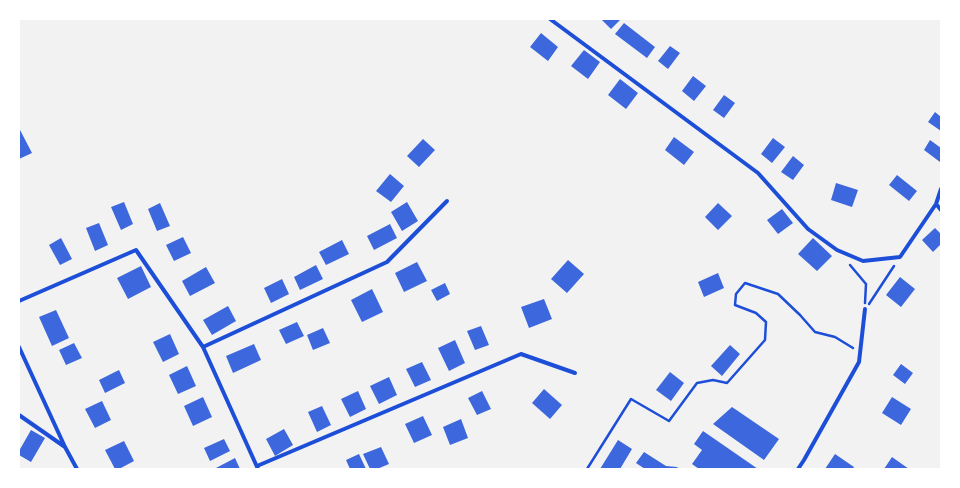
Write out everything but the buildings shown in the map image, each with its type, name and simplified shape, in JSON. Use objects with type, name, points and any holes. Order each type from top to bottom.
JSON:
[{"type":"street","points":[[550,19],[758,173],[808,229],[837,250],[863,261],[900,257],[936,204],[941,189]]},
{"type":"street","points":[[203,348],[387,262],[447,201]]},
{"type":"street","points":[[936,204],[941,210]]},
{"type":"street","points":[[19,301],[136,250],[203,348],[257,468],[522,354],[575,373]]},
{"type":"street","points":[[798,469],[858,362],[865,309]]},
{"type":"street","points":[[19,347],[65,447],[77,469]]},
{"type":"street","points":[[19,415],[65,447]]},
{"type":"path","points":[[837,250],[866,284],[865,309]]},
{"type":"path","points":[[865,309],[900,257]]},
{"type":"path","points":[[586,469],[631,399],[669,422],[697,384],[713,380],[727,383],[751,357],[764,340],[766,322],[756,313],[735,305],[736,294],[745,283],[778,294],[815,332],[835,337],[860,352]]}]
